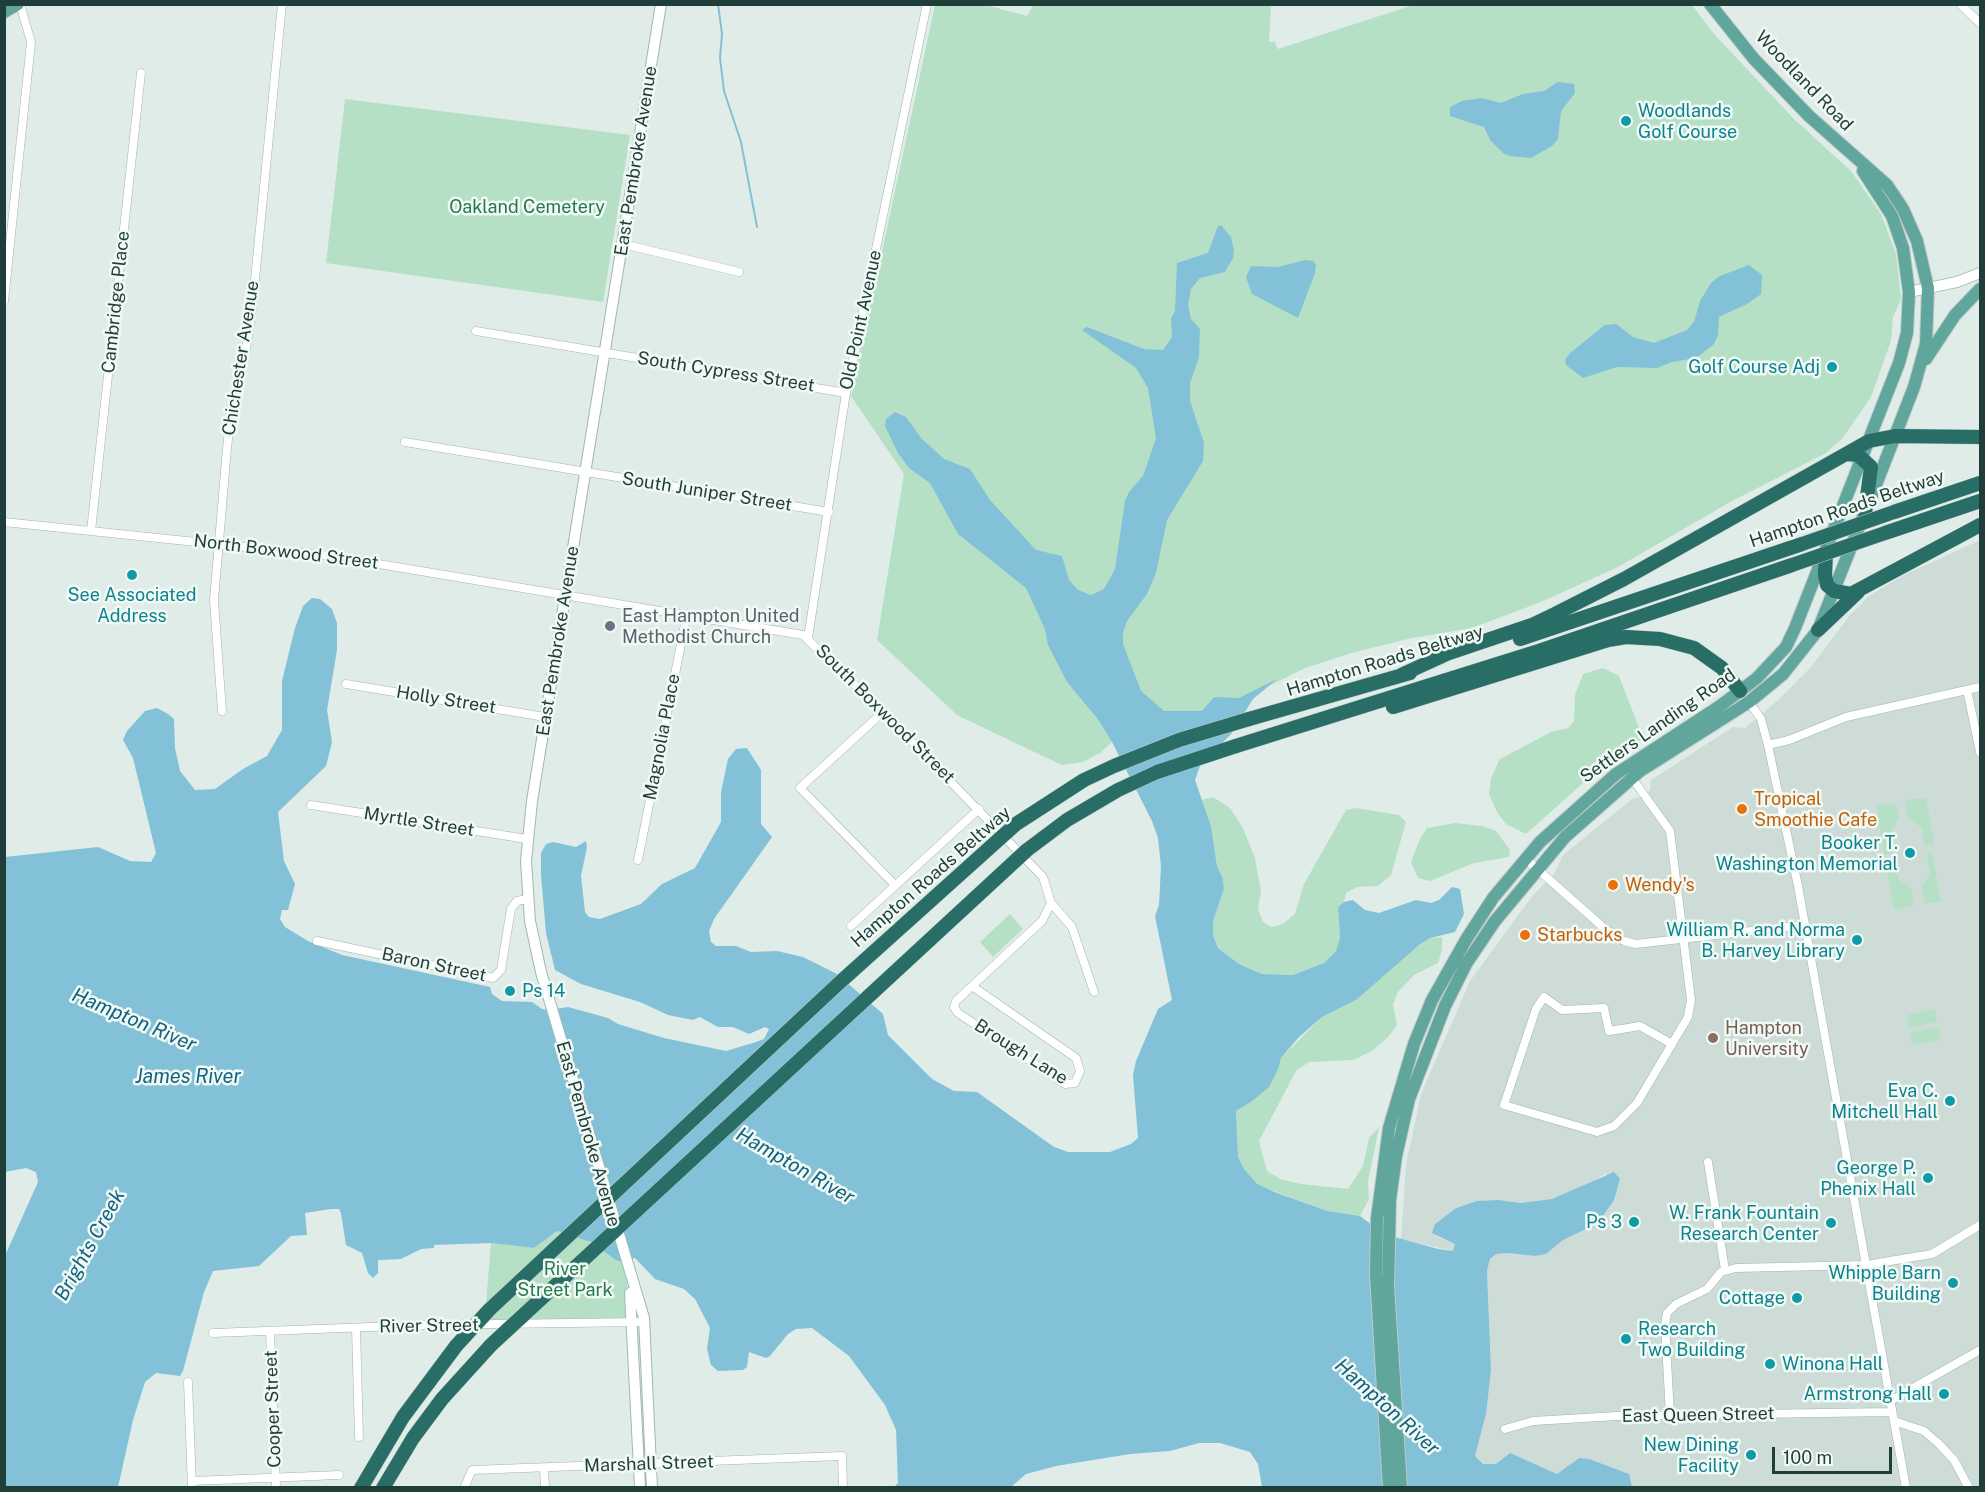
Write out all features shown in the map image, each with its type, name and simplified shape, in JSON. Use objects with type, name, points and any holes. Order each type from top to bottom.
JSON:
[{"type":"highway","points":[[1401,675],[1449,653],[1532,625],[1555,614],[1869,441],[1895,436],[1980,436]]},
{"type":"highway","points":[[1846,454],[1862,458],[1872,471],[1865,513]]},
{"type":"highway","name":"Hampton Roads Beltway","points":[[361,1488],[403,1417],[456,1346],[489,1310],[803,1016],[1016,824],[1084,780],[1179,740],[1498,646],[1980,483]]},
{"type":"highway","name":"Hampton Roads Beltway","points":[[382,1488],[435,1408],[491,1345],[1027,849],[1067,820],[1118,790],[1157,772],[1539,651],[1980,501]]},
{"type":"highway","points":[[1826,552],[1825,580],[1834,591],[1851,594],[1980,525]]},
{"type":"highway","points":[[1818,630],[1861,589]]},
{"type":"highway","points":[[1332,716],[1389,708],[1608,640],[1626,637],[1660,639],[1694,648],[1722,668],[1745,697]]},
{"type":"main road","points":[[4,12],[19,4]]},
{"type":"main road","name":"East Pembroke Avenue","points":[[652,1488],[639,1322],[627,1269],[548,998],[533,938],[527,898],[526,839],[661,4]]},
{"type":"main road","name":"Woodland Road","points":[[1710,4],[1754,59],[1809,116],[1887,185],[1917,241],[1928,288]]},
{"type":"main road","name":"Woodland Road","points":[[1850,153],[1892,216],[1905,256],[1909,292]]},
{"type":"main road","points":[[1909,292],[1980,273]]},
{"type":"main road","name":"Settlers Landing Road","points":[[1389,1488],[1376,1275],[1393,1111],[1420,1029],[1462,944],[1493,898],[1553,828],[1604,783],[1783,674],[1818,630],[1920,368],[1929,318],[1928,288]]},
{"type":"main road","points":[[1920,368],[1950,321],[1980,289]]},
{"type":"main road","name":"Settlers Landing Road","points":[[1401,1488],[1384,1200],[1409,1099],[1442,1013],[1466,964],[1485,935],[1536,868],[1565,837],[1632,778],[1745,697],[1757,678],[1785,647],[1826,552],[1903,348],[1909,292]]},
{"type":"main road","name":"East Pembroke Avenue","points":[[639,1322],[640,1488]]},
{"type":"street","points":[[4,301],[31,42],[19,4]]},
{"type":"street","name":"Chichester Avenue","points":[[222,711],[214,609],[219,543],[230,418],[246,349],[252,310],[282,4]]},
{"type":"street","name":"Old Point Avenue","points":[[808,638],[846,393],[927,4]]},
{"type":"street","points":[[1960,4],[1980,23]]},
{"type":"street","name":"Cambridge Place","points":[[91,531],[141,73]]},
{"type":"street","points":[[623,244],[739,272]]},
{"type":"street","name":"South Cypress Street","points":[[476,331],[846,393]]},
{"type":"street","name":"South Juniper Street","points":[[405,442],[829,512]]},
{"type":"street","name":"North Boxwood Street","points":[[4,522],[331,556],[565,594]]},
{"type":"street","name":"South Boxwood Street","points":[[565,594],[788,631],[808,638],[979,809],[1043,877],[1051,903],[1072,927],[1094,992]]},
{"type":"street","name":"Magnolia Place","points":[[638,860],[687,614]]},
{"type":"street","name":"Holly Street","points":[[346,684],[545,717]]},
{"type":"street","points":[[1768,745],[1789,740],[1846,717],[1980,687]]},
{"type":"street","points":[[1967,690],[1980,752]]},
{"type":"street","points":[[1745,697],[1761,719],[1768,745],[1805,925],[1906,1488]]},
{"type":"street","points":[[883,712],[800,788],[895,885]]},
{"type":"street","points":[[1632,778],[1670,831],[1691,1000],[1688,1017],[1672,1044],[1637,1103],[1614,1126],[1597,1132],[1504,1106],[1536,1009],[1544,997],[1562,1010],[1604,1008],[1609,1030],[1640,1026],[1672,1044]]},
{"type":"street","name":"Myrtle Street","points":[[311,805],[526,839]]},
{"type":"street","points":[[851,926],[979,809]]},
{"type":"street","points":[[1526,859],[1624,941],[1636,944],[1805,925]]},
{"type":"street","name":"Baron Street","points":[[317,941],[493,978],[501,970],[511,909],[517,901],[527,898]]},
{"type":"street","name":"Brough Lane","points":[[972,986],[1076,1058],[1080,1071],[1075,1083],[1065,1084],[958,1012],[954,1007],[956,1001],[972,986],[1042,921],[1051,903]]},
{"type":"street","points":[[1708,1162],[1725,1270]]},
{"type":"street","points":[[1670,1415],[1665,1325],[1667,1313],[1676,1304],[1704,1291],[1725,1270],[1867,1265],[1932,1254],[1980,1225]]},
{"type":"street","name":"River Street","points":[[213,1333],[639,1322]]},
{"type":"street","points":[[356,1328],[359,1437]]},
{"type":"street","name":"Cooper Street","points":[[270,1331],[276,1488]]},
{"type":"street","points":[[1890,1401],[1980,1350]]},
{"type":"street","points":[[188,1382],[192,1484],[339,1475]]},
{"type":"street","name":"East Queen Street","points":[[1505,1429],[1546,1420],[1670,1415],[1892,1412]]},
{"type":"street","points":[[1894,1421],[1924,1431],[1934,1439],[1954,1460],[1969,1488]]},
{"type":"street","name":"Marshall Street","points":[[464,1486],[472,1470],[842,1456],[843,1488]]},
{"type":"street","points":[[544,1468],[545,1488]]},
{"type":"shaded area","name":"Hampton University","points":[[1980,540],[1980,1487],[1632,1488],[1629,1474],[1579,1458],[1557,1474],[1510,1454],[1496,1464],[1483,1464],[1475,1456],[1486,1414],[1491,1371],[1487,1271],[1490,1259],[1496,1254],[1535,1256],[1546,1254],[1563,1240],[1586,1229],[1607,1173],[1581,1188],[1552,1199],[1520,1203],[1499,1200],[1477,1201],[1456,1208],[1435,1224],[1438,1237],[1456,1244],[1453,1251],[1401,1239],[1406,1165],[1421,1094],[1470,981],[1533,895],[1554,874],[1563,855],[1632,799],[1650,790],[1651,780],[1733,727],[1745,728],[1777,701],[1811,667],[1850,615],[1869,596],[1902,576]]},
{"type":"green space","points":[[1034,4],[1271,5],[1269,42],[1274,41],[1278,49],[1413,5],[1692,5],[1715,35],[1794,119],[1851,171],[1881,214],[1896,254],[1901,299],[1893,317],[1891,341],[1871,397],[1842,439],[1826,453],[1732,501],[1618,567],[1541,602],[1472,628],[1412,638],[1355,652],[1305,668],[1247,697],[1202,711],[1164,711],[1099,721],[1112,742],[1100,753],[1083,762],[1062,765],[1013,742],[957,715],[877,640],[904,474],[851,396],[935,5],[986,5],[1027,16]]},
{"type":"green space","name":"Oakland Cemetery","points":[[345,99],[630,135],[603,302],[326,263]]},
{"type":"green space","points":[[1603,668],[1619,676],[1643,738],[1591,776],[1526,834],[1506,824],[1497,812],[1489,794],[1491,778],[1500,759],[1551,732],[1568,728],[1574,721],[1575,695],[1583,674]]},
{"type":"green space","points":[[1213,797],[1230,808],[1243,828],[1255,858],[1261,891],[1258,909],[1263,922],[1271,927],[1283,924],[1295,914],[1304,884],[1346,810],[1356,808],[1399,815],[1406,822],[1391,875],[1378,886],[1357,887],[1346,893],[1344,902],[1338,907],[1340,939],[1336,951],[1324,963],[1293,975],[1262,974],[1239,964],[1218,948],[1213,935],[1213,921],[1224,889],[1223,879],[1217,866],[1211,826],[1202,800]]},
{"type":"green space","points":[[1926,797],[1934,844],[1925,846],[1922,828],[1908,818],[1905,804],[1907,800]]},
{"type":"green space","points":[[1893,803],[1897,805],[1899,819],[1890,833],[1893,853],[1884,855],[1876,806]]},
{"type":"green space","points":[[1455,823],[1482,826],[1496,831],[1510,850],[1509,857],[1474,863],[1430,881],[1418,878],[1411,862],[1427,828]]},
{"type":"green space","points":[[1932,852],[1941,901],[1925,904],[1921,887],[1930,874],[1927,853]]},
{"type":"green space","points":[[1894,859],[1898,879],[1912,888],[1913,906],[1894,910],[1885,860]]},
{"type":"green space","points":[[1010,914],[1023,929],[993,957],[980,942]]},
{"type":"green space","points":[[1442,937],[1442,949],[1438,963],[1414,975],[1398,992],[1393,1004],[1397,1025],[1389,1036],[1373,1050],[1354,1060],[1309,1062],[1296,1071],[1259,1141],[1267,1171],[1280,1179],[1301,1184],[1348,1189],[1363,1166],[1369,1138],[1379,1127],[1368,1182],[1369,1199],[1360,1216],[1328,1211],[1257,1185],[1244,1169],[1238,1155],[1236,1111],[1251,1102],[1279,1067],[1281,1058],[1322,1017],[1356,1000],[1402,957],[1430,938]]},
{"type":"green space","points":[[1935,1009],[1937,1022],[1909,1028],[1907,1015]]},
{"type":"green space","points":[[1939,1027],[1941,1040],[1913,1045],[1910,1033]]},
{"type":"green space","name":"River Street Park","points":[[557,1231],[584,1239],[623,1262],[634,1322],[484,1327],[491,1243],[534,1248]]},
{"type":"water","points":[[1558,82],[1574,84],[1575,93],[1561,111],[1558,139],[1552,146],[1531,158],[1503,153],[1490,140],[1484,127],[1450,116],[1450,107],[1462,101],[1482,98],[1501,103],[1523,94],[1544,91]]},
{"type":"water","name":"James River","points":[[1221,225],[1231,237],[1233,258],[1225,272],[1200,278],[1191,289],[1188,305],[1191,319],[1200,329],[1199,357],[1190,383],[1190,401],[1204,443],[1203,461],[1167,520],[1156,573],[1147,594],[1127,621],[1123,632],[1123,644],[1141,691],[1164,711],[1202,711],[1214,697],[1239,698],[1277,679],[1253,699],[1232,733],[1200,766],[1195,780],[1211,826],[1217,866],[1223,879],[1224,889],[1213,921],[1213,935],[1218,948],[1239,964],[1262,974],[1293,975],[1324,963],[1336,951],[1340,938],[1338,907],[1344,902],[1353,900],[1365,910],[1379,913],[1416,900],[1431,903],[1439,900],[1452,887],[1460,889],[1464,914],[1455,932],[1430,938],[1419,945],[1356,1000],[1322,1017],[1298,1038],[1281,1058],[1269,1087],[1236,1111],[1238,1156],[1244,1169],[1257,1184],[1277,1193],[1328,1211],[1360,1216],[1384,1234],[1453,1251],[1455,1244],[1432,1233],[1435,1224],[1456,1208],[1477,1201],[1499,1200],[1520,1203],[1552,1199],[1614,1172],[1620,1179],[1614,1200],[1603,1216],[1586,1229],[1563,1240],[1546,1254],[1535,1256],[1496,1254],[1490,1259],[1487,1271],[1491,1371],[1486,1414],[1475,1456],[1483,1464],[1496,1464],[1510,1453],[1557,1474],[1579,1458],[1589,1459],[1629,1474],[1632,1487],[1262,1487],[1258,1464],[1250,1452],[1220,1443],[1199,1443],[1170,1451],[1130,1454],[1056,1466],[1026,1474],[1011,1487],[894,1487],[898,1483],[896,1430],[885,1405],[849,1356],[812,1328],[796,1329],[788,1334],[766,1358],[749,1352],[747,1367],[743,1370],[718,1371],[711,1365],[707,1349],[710,1328],[695,1299],[684,1289],[655,1279],[635,1258],[623,1262],[616,1260],[591,1242],[557,1231],[534,1248],[491,1243],[434,1245],[434,1248],[421,1249],[401,1259],[378,1260],[378,1273],[373,1278],[368,1273],[362,1253],[346,1245],[339,1209],[331,1209],[305,1213],[307,1235],[291,1236],[259,1266],[213,1271],[204,1292],[180,1376],[156,1373],[145,1382],[133,1420],[118,1487],[5,1487],[4,1258],[38,1182],[36,1172],[26,1168],[5,1172],[5,857],[98,847],[130,861],[151,862],[156,853],[133,758],[123,740],[127,731],[145,711],[157,708],[174,719],[175,748],[180,771],[195,790],[215,789],[243,769],[267,756],[282,730],[282,681],[295,628],[303,606],[312,598],[320,599],[332,609],[337,623],[337,650],[327,710],[332,742],[326,766],[278,812],[284,861],[295,884],[288,910],[282,910],[280,919],[285,927],[308,941],[342,955],[490,987],[492,994],[502,1001],[532,1002],[542,1009],[550,1010],[568,1007],[608,1018],[618,1024],[664,1038],[726,1051],[764,1039],[769,1029],[765,1027],[749,1034],[733,1027],[718,1027],[700,1017],[693,1020],[668,1015],[640,1002],[581,984],[555,970],[546,933],[541,875],[541,853],[546,844],[553,842],[576,847],[586,841],[587,847],[581,876],[585,912],[589,917],[600,919],[641,904],[662,884],[695,868],[721,822],[721,792],[728,759],[736,749],[747,748],[761,770],[761,824],[772,837],[714,919],[709,931],[711,942],[716,946],[736,946],[751,952],[777,951],[803,957],[837,974],[883,1014],[888,1035],[932,1079],[954,1091],[977,1092],[1054,1147],[1068,1152],[1110,1152],[1131,1144],[1138,1138],[1133,1075],[1136,1061],[1158,1009],[1172,1000],[1155,916],[1159,905],[1161,866],[1158,838],[1152,821],[1112,742],[1097,718],[1067,682],[1048,645],[1045,629],[1026,588],[958,534],[930,483],[909,468],[898,453],[885,426],[886,419],[895,412],[906,417],[921,438],[944,459],[970,469],[990,500],[1036,550],[1062,556],[1069,580],[1078,590],[1091,595],[1104,589],[1115,569],[1125,501],[1129,492],[1143,476],[1156,438],[1148,388],[1136,368],[1082,330],[1087,327],[1144,349],[1163,350],[1172,337],[1171,318],[1175,311],[1177,263],[1208,253],[1218,226]]},
{"type":"water","points":[[1306,260],[1313,261],[1316,265],[1315,273],[1298,318],[1252,294],[1246,277],[1251,266],[1278,267]]},
{"type":"water","points":[[1749,265],[1762,275],[1761,294],[1747,304],[1719,317],[1718,335],[1714,344],[1696,358],[1672,362],[1657,368],[1617,367],[1583,378],[1566,365],[1565,360],[1570,353],[1605,325],[1616,324],[1633,337],[1654,343],[1687,330],[1694,322],[1700,301],[1711,283],[1720,276]]},
{"type":"waterway","points":[[718,4],[722,34],[720,58],[724,91],[741,142],[757,227]]},
{"type":"place","name":"Woodlands Golf Course","points":[[1626,121]]},
{"type":"place","name":"Golf Course Adj","points":[[1832,367]]},
{"type":"place","name":"See Associated Address","points":[[132,575]]},
{"type":"place","name":"East Hampton United Methodist Church","points":[[610,626]]},
{"type":"place","name":"Tropical Smoothie Cafe","points":[[1742,809]]},
{"type":"place","name":"Booker T. Washington Memorial","points":[[1910,853]]},
{"type":"place","name":"Wendy's","points":[[1613,885]]},
{"type":"place","name":"Starbucks","points":[[1525,935]]},
{"type":"place","name":"William R. and Norma B. Harvey Library","points":[[1857,940]]},
{"type":"place","name":"Ps 14","points":[[510,991]]},
{"type":"place","name":"Hampton University","points":[[1713,1038]]},
{"type":"place","name":"Eva C. Mitchell Hall","points":[[1950,1101]]},
{"type":"place","name":"George P. Phenix Hall","points":[[1928,1178]]},
{"type":"place","name":"Ps 3","points":[[1634,1222]]},
{"type":"place","name":"W. Frank Fountain Research Center","points":[[1831,1223]]},
{"type":"place","name":"Whipple Barn Building","points":[[1953,1283]]},
{"type":"place","name":"Cottage","points":[[1797,1298]]},
{"type":"place","name":"Research Two Building","points":[[1626,1339]]},
{"type":"place","name":"Winona Hall","points":[[1770,1364]]},
{"type":"place","name":"Armstrong Hall","points":[[1944,1394]]},
{"type":"place","name":"New Dining Facility","points":[[1751,1455]]},
{"type":"water label","name":"Hampton River","points":[[134,1020]]},
{"type":"water label","name":"Hampton River","points":[[795,1166]]},
{"type":"water label","name":"Brights Creek","points":[[90,1245]]},
{"type":"water label","name":"Hampton River","points":[[1387,1407]]}]
